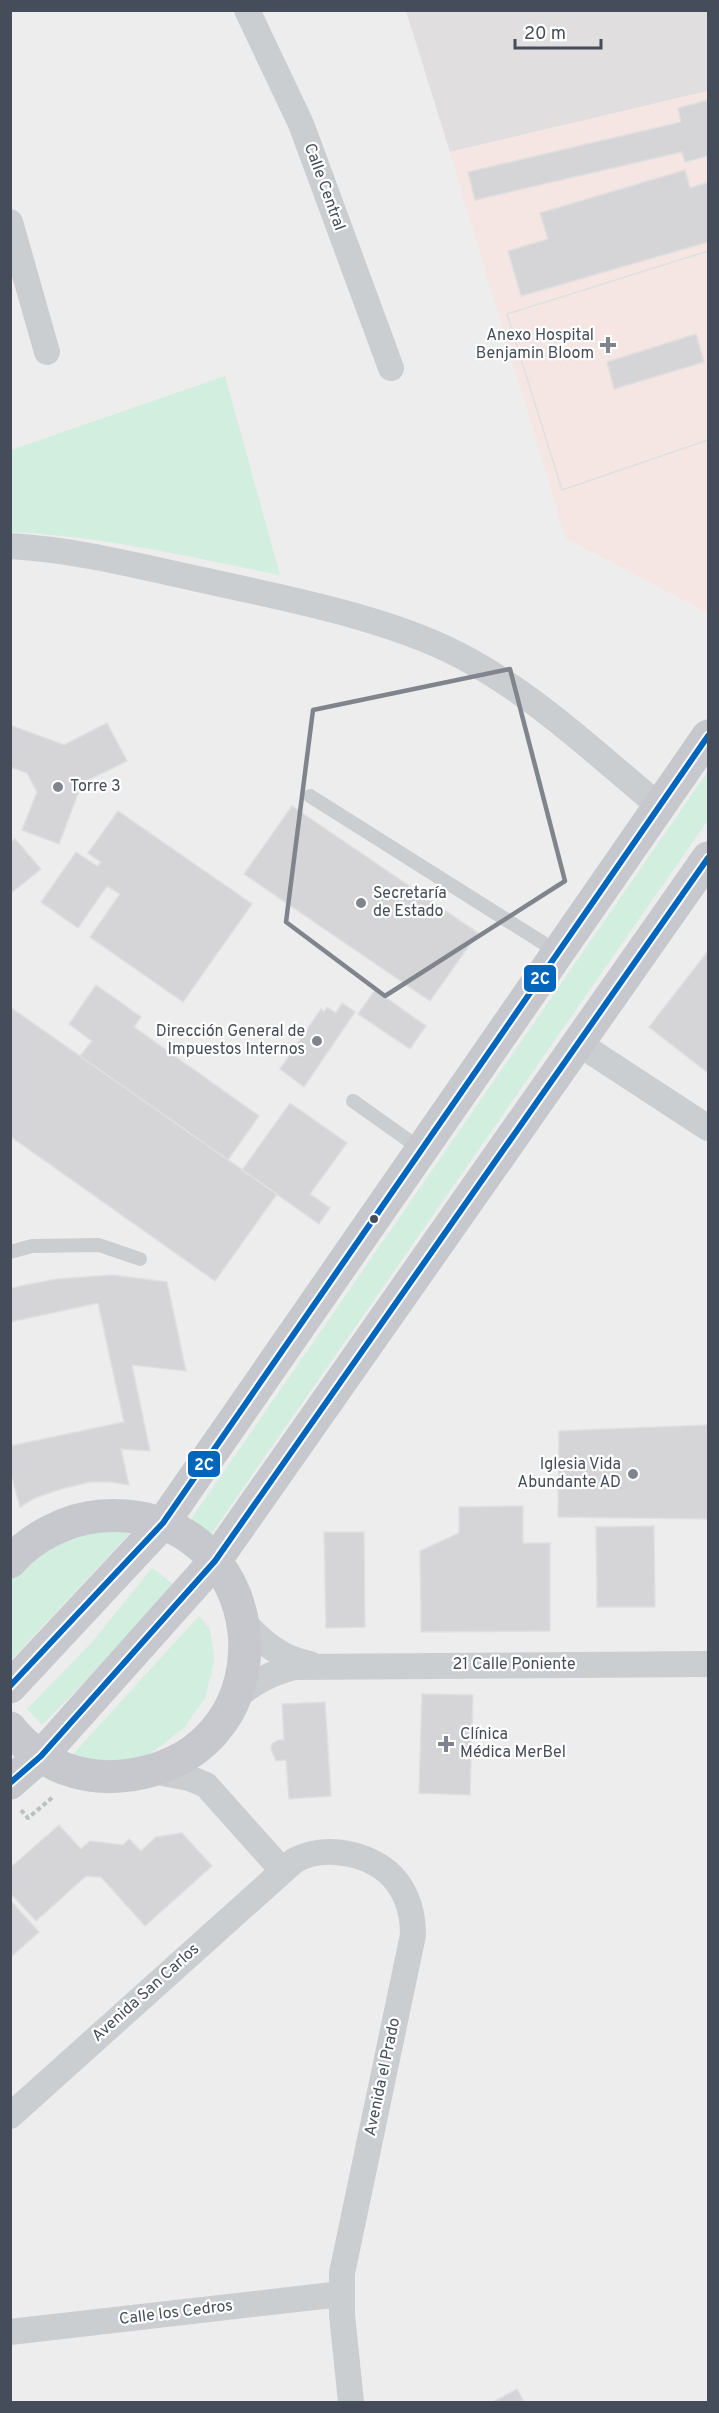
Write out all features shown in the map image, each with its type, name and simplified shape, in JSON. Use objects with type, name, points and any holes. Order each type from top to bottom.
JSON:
[{"type":"main road","points":[[10,1687],[163,1523],[708,736]]},
{"type":"main road","points":[[14,1794],[41,1756],[215,1561],[708,858]]},
{"type":"main road","points":[[10,1728],[27,1746],[41,1756],[78,1774],[114,1777],[152,1771],[184,1757],[211,1734],[225,1717],[235,1698],[243,1674],[246,1648],[244,1622],[238,1600],[228,1580],[215,1561],[191,1539],[163,1523],[123,1514],[82,1517],[44,1533],[11,1559]]},
{"type":"street","name":"Calle Central","points":[[247,10],[301,124],[391,368]]},
{"type":"street","points":[[10,222],[47,352]]},
{"type":"street","points":[[10,546],[50,549],[125,562],[269,594],[370,621],[425,639],[471,661],[515,689],[553,717],[659,806]]},
{"type":"street","points":[[578,1043],[708,1128]]},
{"type":"street","name":"21 Calle Poniente","points":[[244,1622],[277,1653],[297,1662],[319,1666]]},
{"type":"street","name":"21 Calle Poniente","points":[[235,1698],[252,1683],[273,1673],[295,1667],[708,1664]]},
{"type":"street","points":[[206,1785],[203,1768],[205,1750],[211,1734]]},
{"type":"street","points":[[152,1771],[189,1778],[206,1785],[282,1870]]},
{"type":"street","name":"Avenida el Prado","points":[[282,1870],[303,1856],[332,1851],[374,1863],[396,1880],[410,1905],[413,1919],[411,1950],[346,2250],[341,2294],[351,2403]]},
{"type":"street","name":"Avenida San Carlos","points":[[10,2116],[282,1870]]},
{"type":"street","name":"Calle los Cedros","points":[[10,2332],[341,2294]]},
{"type":"lane","points":[[310,796],[559,953]]},
{"type":"lane","points":[[353,1101],[422,1149]]},
{"type":"lane","points":[[10,1252],[32,1246],[99,1245],[140,1259]]},
{"type":"path","points":[[14,1794],[28,1818],[78,1774]]},
{"type":"highlighted area","points":[[510,669],[565,881],[385,996],[286,922],[313,710]]},
{"type":"shaded area","points":[[406,11],[708,11],[708,91],[450,152]]},
{"type":"shaded area","name":"Anexo Hospital Benjamin Bloom","points":[[708,91],[708,613],[566,538],[450,152]]},
{"type":"green space","points":[[225,376],[280,575],[113,543],[11,532],[11,450]]},
{"type":"green space","points":[[708,771],[708,820],[209,1537],[189,1522]]},
{"type":"green space","points":[[84,1531],[132,1531],[11,1660],[10,1581],[30,1560]]},
{"type":"green space","points":[[152,1568],[173,1584],[114,1652],[42,1725],[27,1709],[93,1641]]},
{"type":"green space","points":[[199,1616],[210,1629],[214,1656],[213,1667],[205,1698],[185,1727],[149,1755],[131,1762],[86,1761],[73,1754]]},
{"type":"building","points":[[708,100],[708,156],[685,162],[682,152],[475,200],[468,172],[681,122],[678,108]]},
{"type":"building","points":[[685,170],[690,188],[708,182],[708,242],[521,296],[508,251],[548,239],[540,213]]},
{"type":"building","points":[[708,251],[708,440],[562,490],[507,314]],"holes":[[[696,334],[704,362],[614,389],[607,362]]]},
{"type":"building","points":[[708,251],[708,440],[562,490],[507,314]]},
{"type":"building","name":"Torre 3","points":[[107,723],[127,761],[82,783],[59,844],[22,830],[37,792],[27,773],[10,767],[10,725],[64,745]]},
{"type":"building","name":"Secretaría de Estado","points":[[292,806],[478,933],[430,1001],[244,874]]},
{"type":"building","points":[[118,811],[252,904],[183,1002],[90,937],[120,894],[107,886],[78,928],[41,902],[76,852],[97,866],[101,862],[88,853]]},
{"type":"building","points":[[15,839],[41,869],[10,894],[10,843]]},
{"type":"building","points":[[708,951],[708,1073],[649,1027]]},
{"type":"building","points":[[96,985],[141,1017],[134,1027],[259,1116],[228,1160],[80,1056],[92,1041],[69,1024]]},
{"type":"building","points":[[375,990],[426,1026],[410,1049],[358,1014]]},
{"type":"building","name":"Dirección General de Impuestos Internos","points":[[342,1003],[355,1012],[304,1087],[280,1069],[321,1009],[324,1012],[327,1007],[336,1013]]},
{"type":"building","points":[[10,1007],[277,1194],[215,1281],[10,1136]]},
{"type":"building","points":[[290,1103],[347,1143],[310,1194],[330,1208],[319,1224],[242,1170]]},
{"type":"building","points":[[112,1275],[167,1282],[186,1371],[132,1365],[150,1451],[121,1449],[129,1485],[90,1482],[35,1498],[20,1507],[10,1471],[10,1288],[57,1279]]},
{"type":"building","points":[[98,1303],[124,1422],[10,1446],[10,1322]]},
{"type":"building","name":"Iglesia Vida Abundante AD","points":[[708,1425],[708,1519],[558,1517],[559,1431]]},
{"type":"building","points":[[523,1506],[523,1543],[550,1543],[550,1631],[421,1632],[420,1551],[459,1533],[459,1507]]},
{"type":"building","points":[[654,1526],[655,1607],[597,1607],[596,1527]]},
{"type":"building","points":[[324,1532],[364,1532],[365,1627],[326,1628]]},
{"type":"building","name":"Clínica Médica MerBel","points":[[422,1694],[473,1695],[470,1795],[419,1793]]},
{"type":"building","points":[[325,1702],[331,1796],[289,1799],[286,1760],[276,1761],[271,1749],[272,1744],[278,1740],[284,1740],[282,1704]]},
{"type":"building","points":[[59,1825],[81,1849],[90,1841],[123,1845],[129,1839],[141,1851],[156,1837],[182,1833],[212,1866],[145,1926],[101,1877],[86,1876],[36,1921],[10,1893],[10,1868]]},
{"type":"building","points":[[10,1900],[39,1932],[11,1957],[10,1957]]},
{"type":"building","points":[[517,2389],[524,2402],[493,2402]]},
{"type":"transit line","name":"2C","points":[[10,1686],[163,1523],[708,736]]},
{"type":"transit line","name":"2C","points":[[10,1783],[41,1756],[215,1561],[708,858]]},
{"type":"place","name":"Anexo Hospital Benjamin Bloom","points":[[608,345]]},
{"type":"place","name":"Torre 3","points":[[58,787]]},
{"type":"place","name":"Secretaría de Estado","points":[[361,903]]},
{"type":"place","name":"Dirección General de Impuestos Internos","points":[[317,1041]]},
{"type":"place","name":"Iglesia Vida Abundante AD","points":[[633,1474]]},
{"type":"place","name":"Clínica Médica MerBel","points":[[446,1744]]}]
